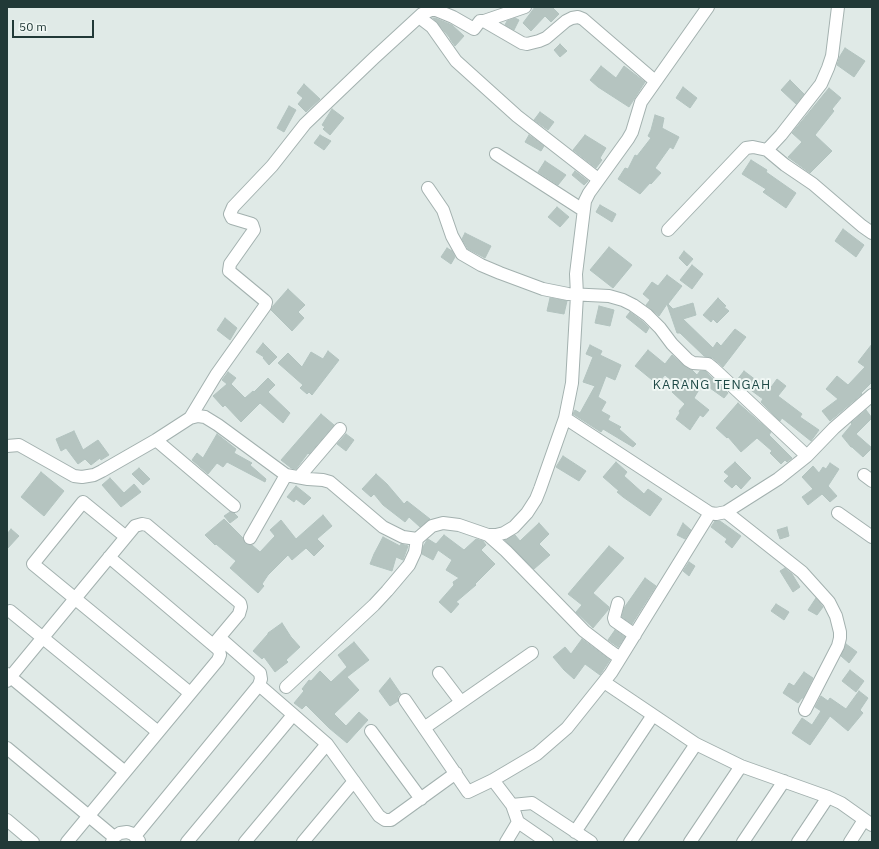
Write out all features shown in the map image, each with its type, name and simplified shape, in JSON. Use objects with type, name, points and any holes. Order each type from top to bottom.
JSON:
[{"type":"street","points":[[190,418],[216,375],[266,306],[266,302],[264,300],[229,272],[230,264],[254,230],[252,224],[232,218],[230,214],[233,207],[272,166],[305,124],[420,13],[436,10],[453,17],[474,29],[480,21],[525,7]]},
{"type":"street","points":[[286,687],[387,591],[409,565],[416,552],[417,540],[432,526],[443,523],[459,525],[488,535],[496,535],[504,533],[514,527],[527,513],[540,489],[565,418],[572,383],[577,295],[576,274],[583,210],[589,193],[632,132],[641,102],[708,7]]},
{"type":"street","points":[[767,150],[781,135],[821,84],[832,56],[838,7]]},
{"type":"street","points":[[420,13],[456,61],[517,116],[598,179]]},
{"type":"street","points":[[484,21],[522,43],[527,44],[546,38],[566,21],[578,17],[583,19],[655,81]]},
{"type":"street","points":[[668,230],[746,148],[753,147],[767,150],[785,165],[813,184],[872,233]]},
{"type":"street","points":[[496,154],[583,210]]},
{"type":"street","points":[[428,188],[443,210],[452,236],[462,254],[481,265],[522,282],[556,292],[577,295],[608,296],[623,300],[632,305],[647,315],[688,360],[693,363],[708,364],[713,368],[807,456]]},
{"type":"street","points":[[565,418],[710,513],[716,514],[726,512],[778,479],[807,456],[834,428],[872,394]]},
{"type":"street","points":[[7,446],[20,445],[74,476],[82,477],[94,475],[102,471],[156,440],[190,418],[198,416],[205,417],[286,475],[330,482],[383,527],[403,537],[417,540]]},
{"type":"street","points":[[299,477],[340,429]]},
{"type":"street","points":[[156,440],[234,506]]},
{"type":"street","points":[[250,538],[286,475]]},
{"type":"street","points":[[126,537],[83,502],[34,564],[190,693]]},
{"type":"street","points":[[726,512],[802,572],[829,602],[836,616],[840,632],[838,646],[804,710]]},
{"type":"street","points":[[405,700],[468,792],[493,780],[537,754],[567,728],[604,682],[635,635],[710,513]]},
{"type":"street","points":[[838,513],[872,537]]},
{"type":"street","points":[[125,772],[8,678],[43,638],[135,526],[142,524],[147,526],[240,603],[242,607],[239,614],[216,641]]},
{"type":"street","points":[[488,535],[550,594],[584,632],[620,658]]},
{"type":"street","points":[[7,748],[88,816],[113,840],[120,833],[126,832],[137,839],[259,685],[261,679],[260,673],[216,641],[109,557]]},
{"type":"street","points":[[618,604],[614,618],[635,635]]},
{"type":"street","points":[[10,611],[158,732]]},
{"type":"street","points":[[67,842],[218,660],[220,655],[216,641]]},
{"type":"street","points":[[424,728],[532,653]]},
{"type":"street","points":[[439,673],[460,702]]},
{"type":"street","points":[[604,682],[696,744],[741,766],[841,803],[868,823],[850,842]]},
{"type":"street","points":[[259,685],[327,744],[379,816],[385,820],[391,820],[456,773]]},
{"type":"street","points":[[187,842],[293,715]]},
{"type":"street","points":[[575,832],[653,715]]},
{"type":"street","points":[[371,731],[421,799]]},
{"type":"street","points":[[245,842],[327,744]]},
{"type":"street","points":[[630,842],[696,744]]},
{"type":"street","points":[[690,842],[741,766]]},
{"type":"street","points":[[493,780],[512,805],[518,822],[547,842]]},
{"type":"street","points":[[303,842],[354,781]]},
{"type":"street","points":[[743,842],[784,781]]},
{"type":"street","points":[[798,842],[828,797]]},
{"type":"street","points":[[512,805],[532,803],[591,842]]},
{"type":"street","points":[[7,820],[33,842]]},
{"type":"street","points":[[506,842],[518,822]]},
{"type":"building","points":[[535,7],[554,7],[553,8],[559,14],[551,22],[545,16],[531,31],[523,23]]},
{"type":"building","points":[[433,18],[452,25],[464,36],[455,46]]},
{"type":"building","points":[[515,18],[519,20],[514,30],[505,25],[507,21]]},
{"type":"building","points":[[560,44],[567,51],[560,57],[554,50]]},
{"type":"building","points":[[845,48],[865,61],[854,77],[837,65]]},
{"type":"building","points":[[601,66],[616,78],[624,66],[645,82],[629,107],[598,87],[590,80]]},
{"type":"building","points":[[790,80],[804,94],[796,104],[781,90]]},
{"type":"building","points":[[304,84],[320,99],[306,112],[298,104],[303,98],[297,93]]},
{"type":"building","points":[[683,87],[697,98],[690,108],[676,98]]},
{"type":"building","points":[[829,88],[841,98],[832,109],[834,111],[815,135],[832,151],[810,173],[788,157],[802,142],[792,133]]},
{"type":"building","points":[[289,106],[296,110],[284,132],[277,128]]},
{"type":"building","points":[[332,109],[344,118],[330,135],[323,129],[325,127],[322,125]]},
{"type":"building","points":[[540,112],[554,122],[548,130],[534,120]]},
{"type":"building","points":[[655,115],[664,118],[662,128],[679,137],[673,149],[670,147],[655,168],[661,173],[640,194],[618,179],[625,168],[628,169],[635,155],[637,156],[651,138],[648,136]]},
{"type":"building","points":[[320,135],[331,141],[324,150],[314,143]]},
{"type":"building","points":[[529,135],[544,146],[541,151],[525,142]]},
{"type":"building","points":[[585,135],[606,148],[600,158],[602,160],[596,168],[573,150]]},
{"type":"building","points":[[751,160],[767,170],[766,172],[796,193],[786,208],[763,192],[766,189],[742,174]]},
{"type":"building","points":[[545,161],[566,175],[558,185],[538,172]]},
{"type":"building","points":[[575,171],[588,181],[584,185],[572,175]]},
{"type":"building","points":[[600,205],[616,214],[612,222],[596,212]]},
{"type":"building","points":[[557,207],[569,217],[560,227],[548,217]]},
{"type":"building","points":[[843,229],[864,245],[856,257],[835,241]]},
{"type":"building","points":[[465,233],[491,246],[485,258],[468,249],[462,239]]},
{"type":"building","points":[[609,247],[632,265],[613,288],[590,270]]},
{"type":"building","points":[[447,248],[452,251],[455,257],[451,264],[441,257]]},
{"type":"building","points":[[684,251],[693,259],[687,266],[679,258]]},
{"type":"building","points":[[692,265],[703,274],[692,289],[680,280]]},
{"type":"building","points":[[667,275],[682,286],[668,304],[673,309],[693,303],[696,315],[683,319],[713,348],[717,342],[721,346],[735,329],[746,337],[723,367],[713,358],[704,356],[680,333],[677,333],[667,304],[659,316],[646,305],[650,300],[643,294],[652,282],[658,286]]},
{"type":"building","points":[[288,289],[305,305],[298,312],[304,318],[292,331],[271,310]]},
{"type":"building","points":[[550,298],[567,301],[564,314],[547,311]]},
{"type":"building","points":[[718,298],[726,306],[724,307],[729,311],[717,323],[713,319],[711,322],[703,315]]},
{"type":"building","points":[[599,306],[614,310],[610,326],[595,323]]},
{"type":"building","points":[[630,312],[649,328],[646,333],[626,317]]},
{"type":"building","points":[[225,318],[237,328],[230,340],[217,330]]},
{"type":"building","points":[[263,343],[277,357],[269,365],[263,358],[264,357],[256,352]]},
{"type":"building","points":[[872,344],[872,382],[861,393],[862,394],[830,421],[822,411],[838,399],[826,389],[837,376],[848,385],[865,367],[858,362]]},
{"type":"building","points":[[590,345],[602,351],[600,355],[621,365],[615,380],[606,376],[598,397],[606,402],[601,411],[610,416],[608,420],[621,427],[619,429],[636,444],[633,447],[603,429],[601,432],[573,414],[575,410],[580,413],[595,386],[583,382],[593,357],[586,354]]},
{"type":"building","points":[[648,350],[665,364],[672,355],[697,375],[700,371],[705,371],[728,393],[724,398],[703,383],[694,398],[709,410],[703,417],[700,415],[690,430],[676,419],[680,413],[679,411],[685,404],[672,392],[678,386],[665,375],[657,384],[635,366]]},
{"type":"building","points":[[328,351],[339,360],[312,395],[309,392],[307,394],[300,388],[303,385],[278,363],[288,353],[302,367],[311,352],[323,359]]},
{"type":"building","points":[[744,371],[769,390],[777,379],[786,386],[778,396],[802,414],[800,417],[819,430],[811,441],[782,418],[780,421],[761,402],[763,399],[737,380]]},
{"type":"building","points":[[228,372],[236,378],[231,384],[245,398],[253,391],[254,392],[268,378],[275,385],[268,392],[290,413],[283,423],[260,403],[241,422],[225,405],[223,407],[213,396],[227,384],[222,380]]},
{"type":"building","points":[[738,403],[771,432],[769,435],[792,458],[787,462],[785,460],[781,464],[770,453],[772,451],[757,438],[741,452],[728,437],[727,438],[716,428]]},
{"type":"building","points":[[866,410],[872,418],[856,434],[872,448],[863,457],[851,447],[842,436],[852,424],[851,423]]},
{"type":"building","points":[[321,414],[334,425],[309,454],[308,453],[296,469],[291,468],[281,460]]},
{"type":"building","points":[[74,431],[83,450],[98,440],[109,455],[101,460],[100,458],[91,465],[85,459],[78,464],[66,448],[61,451],[56,439]]},
{"type":"building","points":[[217,434],[236,449],[234,453],[252,463],[250,465],[266,479],[265,482],[227,462],[223,467],[217,463],[208,474],[192,460],[197,453],[203,458]]},
{"type":"building","points":[[346,434],[354,440],[346,451],[337,444]]},
{"type":"building","points":[[563,456],[586,471],[579,481],[556,467]]},
{"type":"building","points":[[616,462],[627,472],[624,476],[644,494],[648,489],[662,499],[650,516],[623,497],[617,492],[619,491],[603,477]]},
{"type":"building","points":[[735,462],[751,478],[741,489],[736,484],[732,488],[724,481],[729,476],[724,472]]},
{"type":"building","points":[[830,463],[839,469],[828,486],[837,496],[830,502],[822,494],[808,505],[802,497],[813,489],[802,477],[813,466],[819,473],[823,467],[826,469]]},
{"type":"building","points":[[139,468],[150,479],[143,485],[132,474]]},
{"type":"building","points":[[41,472],[64,491],[44,516],[21,497]]},
{"type":"building","points":[[376,474],[387,484],[404,504],[407,501],[430,519],[420,527],[409,517],[405,522],[383,505],[374,494],[371,497],[362,489]]},
{"type":"building","points":[[110,478],[124,493],[134,484],[141,492],[121,507],[102,485]]},
{"type":"building","points":[[296,486],[311,498],[304,505],[296,499],[294,502],[287,497]]},
{"type":"building","points":[[230,512],[234,513],[238,517],[230,523],[224,516]]},
{"type":"building","points":[[323,515],[332,526],[317,539],[324,546],[314,556],[306,548],[292,560],[288,555],[268,575],[262,584],[264,586],[258,593],[230,568],[236,561],[216,544],[215,545],[205,535],[224,519],[243,538],[246,544],[252,545],[260,552],[275,536],[270,530],[281,520],[296,539]]},
{"type":"building","points":[[715,521],[720,521],[741,536],[732,548],[725,542],[727,539],[711,527]]},
{"type":"building","points":[[539,523],[549,534],[539,544],[550,555],[534,569],[505,540],[515,535],[520,541]]},
{"type":"building","points":[[683,523],[691,530],[685,539],[677,535]]},
{"type":"building","points":[[787,527],[789,536],[780,539],[777,530]]},
{"type":"building","points":[[11,529],[19,536],[7,549],[7,534]]},
{"type":"building","points":[[444,535],[464,550],[476,539],[483,541],[486,545],[481,550],[495,564],[475,584],[476,585],[456,602],[459,604],[451,613],[439,602],[454,585],[453,582],[459,578],[446,570],[452,560],[438,550],[433,560],[422,554],[423,547],[428,539],[436,544]]},
{"type":"building","points":[[383,537],[400,546],[401,544],[408,546],[403,560],[396,557],[392,571],[370,564]]},
{"type":"building","points":[[609,546],[624,558],[593,593],[609,607],[593,628],[576,612],[582,605],[568,594]]},
{"type":"building","points":[[689,562],[695,566],[689,576],[683,571]]},
{"type":"building","points":[[785,568],[792,574],[800,587],[793,592],[780,571]]},
{"type":"building","points":[[645,578],[656,586],[632,624],[622,617],[624,608]]},
{"type":"building","points":[[816,598],[823,607],[817,615],[808,610]]},
{"type":"building","points":[[776,604],[789,612],[784,620],[771,611]]},
{"type":"building","points":[[282,623],[300,647],[286,660],[288,662],[275,672],[264,657],[262,659],[253,651],[268,633]]},
{"type":"building","points":[[615,630],[625,637],[618,647],[608,640]]},
{"type":"building","points":[[582,639],[610,660],[600,675],[585,664],[574,679],[553,657],[565,647],[571,654]]},
{"type":"building","points":[[354,642],[369,660],[347,677],[359,690],[334,714],[346,726],[359,712],[368,720],[347,743],[329,728],[306,705],[302,709],[294,703],[304,691],[302,689],[309,680],[311,681],[320,671],[331,682],[347,667],[338,655]]},
{"type":"building","points":[[846,644],[857,652],[849,663],[841,656]]},
{"type":"building","points":[[850,670],[864,681],[856,692],[842,681]]},
{"type":"building","points":[[804,672],[813,678],[803,698],[798,703],[783,693],[789,683],[794,686]]},
{"type":"building","points":[[390,678],[401,694],[398,696],[398,701],[390,706],[379,691]]},
{"type":"building","points":[[859,691],[868,698],[860,710],[863,713],[848,731],[830,716],[810,745],[792,733],[802,718],[812,725],[821,711],[815,707],[821,696],[828,701],[830,698],[846,709]]},
{"type":"district","name":"KARANG TENGAH","points":[[712,385]]}]
